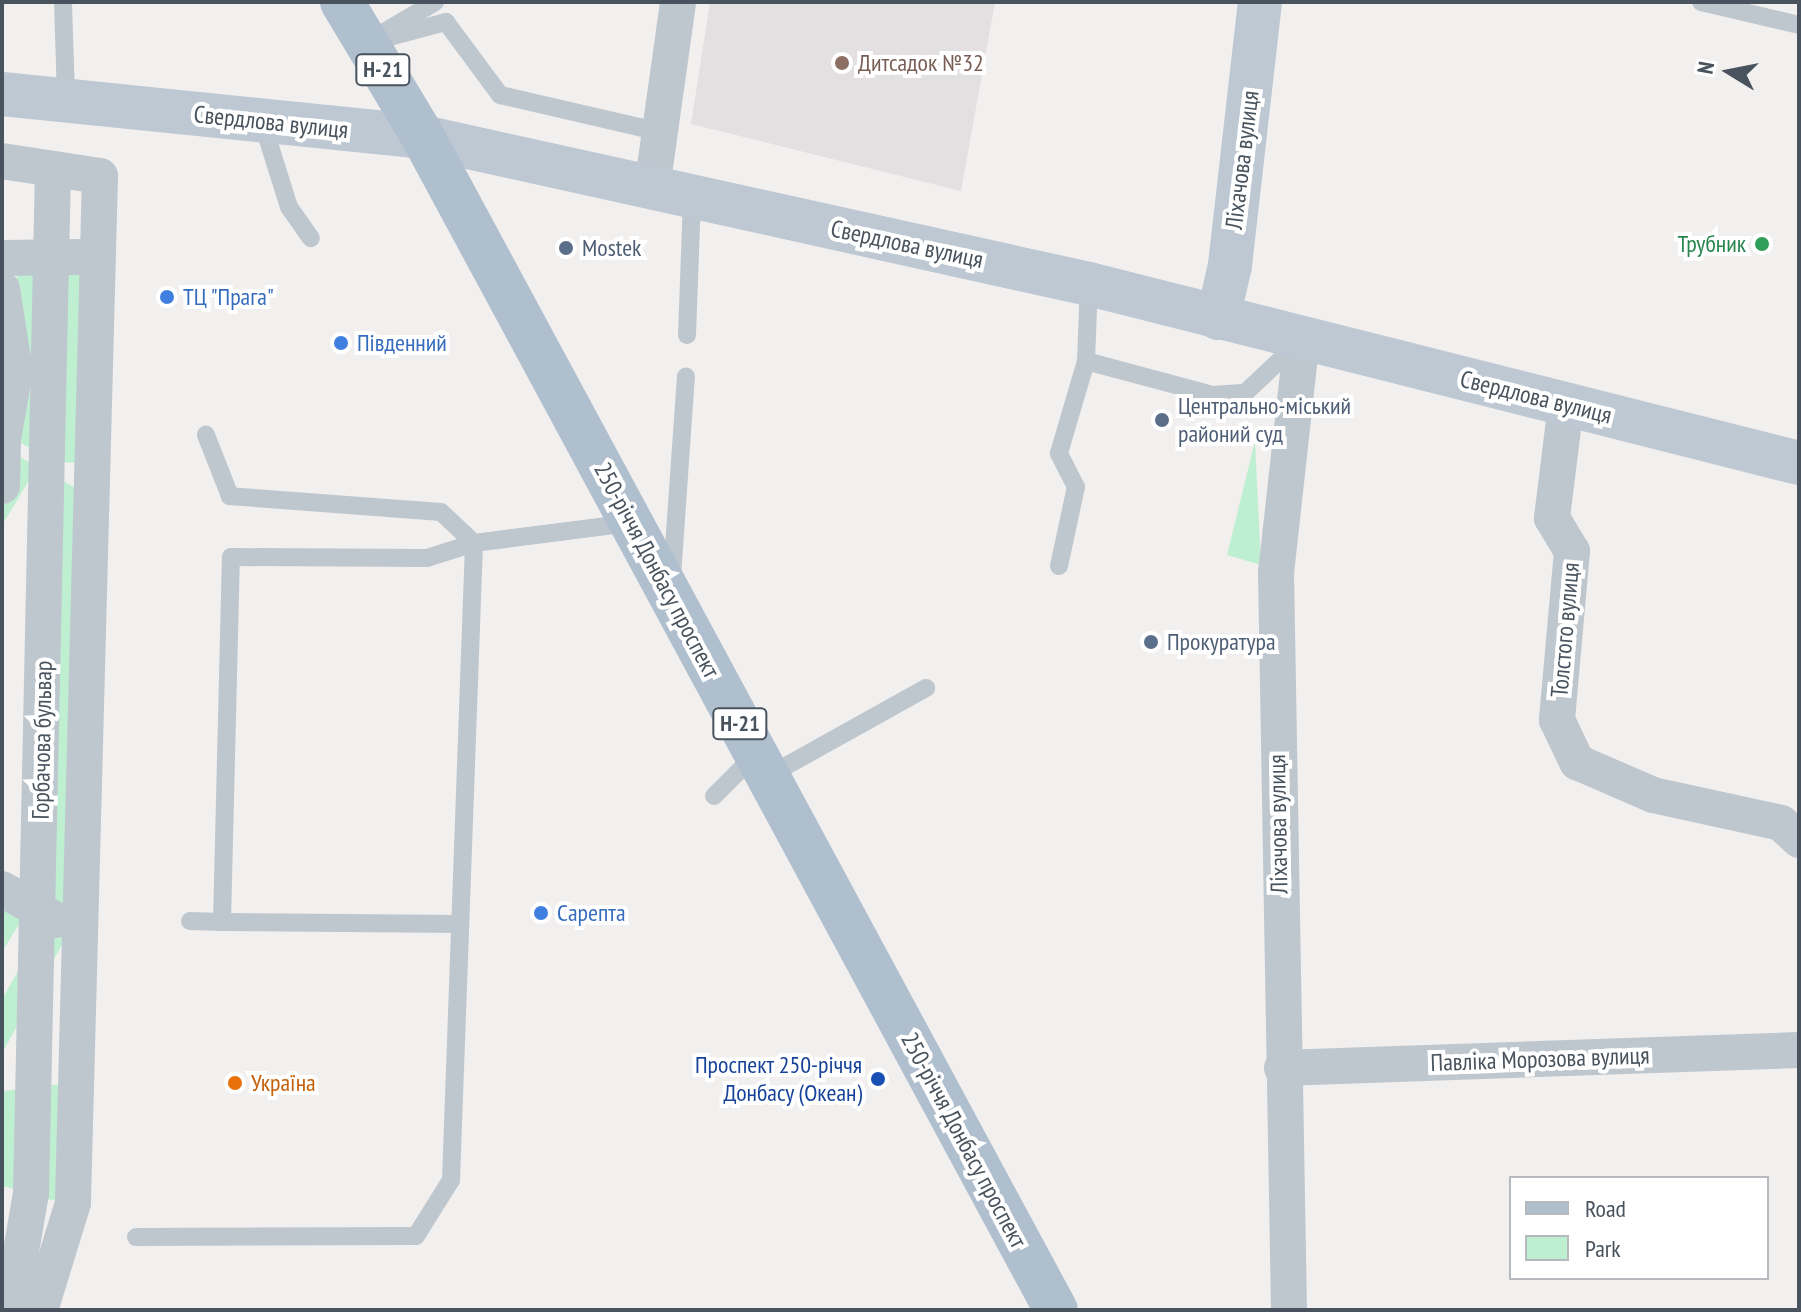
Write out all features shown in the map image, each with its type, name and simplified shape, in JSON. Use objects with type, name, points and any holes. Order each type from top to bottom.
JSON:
[{"type":"main road","name":"250-річчя Донбасу проспект","points":[[342,2],[423,137],[1056,1310]]},
{"type":"street","points":[[672,192],[660,132],[678,2]]},
{"type":"street","name":"Ліхачова вулиця","points":[[1218,318],[1230,265],[1260,2]]},
{"type":"street","name":"Свердлова вулиця","points":[[2,94],[423,137],[1089,284],[1799,463]]},
{"type":"street","points":[[2,161],[53,169]]},
{"type":"street","name":"Горбачова бульвар","points":[[11,1310],[31,1193],[18,1080],[38,909],[53,169],[100,176],[95,257],[73,1203],[40,1310]]},
{"type":"street","points":[[2,258],[95,257]]},
{"type":"street","points":[[2,289],[15,371],[3,439],[2,486]]},
{"type":"street","name":"Ліхачова вулиця","points":[[1289,1310],[1282,1068],[1276,573],[1302,339]]},
{"type":"street","name":"Толстого вулиця","points":[[1566,405],[1552,518],[1572,551],[1557,720],[1577,762],[1653,795],[1781,823],[1799,840]]},
{"type":"street","points":[[3,439],[89,489]]},
{"type":"street","points":[[2,889],[78,932]]},
{"type":"street","name":"Павліка Морозова вулиця","points":[[1282,1068],[1799,1050]]},
{"type":"street","points":[[18,1080],[75,1075]]},
{"type":"lane","points":[[63,2],[66,100]]},
{"type":"lane","points":[[367,43],[435,2]]},
{"type":"lane","points":[[1701,2],[1799,25]]},
{"type":"lane","points":[[367,43],[446,22],[500,95],[660,132]]},
{"type":"lane","points":[[262,121],[289,207],[311,238]]},
{"type":"lane","points":[[672,192],[687,335]]},
{"type":"lane","points":[[1059,566],[1076,487],[1059,453],[1086,361],[1089,284]]},
{"type":"lane","points":[[1086,361],[1213,395],[1245,393],[1302,339]]},
{"type":"lane","points":[[670,595],[686,376]]},
{"type":"lane","points":[[136,1237],[416,1236],[451,1180],[474,543],[441,512],[230,496],[206,435]]},
{"type":"lane","points":[[222,922],[231,557],[427,558],[474,543],[631,523]]},
{"type":"lane","points":[[714,796],[762,765],[926,688]]},
{"type":"lane","points":[[190,921],[460,924]]},
{"type":"shaded area","name":"Дитсадок №32","points":[[710,2],[995,2],[961,191],[691,124]]},
{"type":"green space","points":[[17,267],[41,268],[39,358],[23,363],[15,329]]},
{"type":"green space","points":[[59,269],[84,270],[77,463],[52,462]]},
{"type":"green space","points":[[38,390],[37,452],[13,439],[23,396]]},
{"type":"green space","points":[[1255,441],[1261,565],[1227,555]]},
{"type":"green space","points":[[14,453],[37,467],[2,525],[2,473]]},
{"type":"green space","points":[[54,476],[79,490],[68,920],[46,907]]},
{"type":"green space","points":[[6,898],[27,911],[2,952],[2,904]]},
{"type":"green space","points":[[45,922],[68,935],[2,1053],[2,1000]]},
{"type":"green space","points":[[42,1085],[64,1085],[62,1200],[40,1200]]},
{"type":"green space","points":[[24,1089],[22,1191],[2,1186],[2,1091]]},
{"type":"place","name":"Дитсадок №32","points":[[842,63]]},
{"type":"place","name":"Трубник","points":[[1762,244]]},
{"type":"place","name":"Mostek","points":[[566,248]]},
{"type":"place","name":"ТЦ \"Прага\"","points":[[167,297]]},
{"type":"place","name":"Південний","points":[[341,343]]},
{"type":"place","name":"Центрально-міський районий суд","points":[[1162,420]]},
{"type":"place","name":"Прокуратура","points":[[1151,642]]},
{"type":"place","name":"Сарепта","points":[[541,913]]},
{"type":"place","name":"Проспект 250-річчя Донбасу (Океан)","points":[[878,1079]]},
{"type":"place","name":"Україна","points":[[235,1083]]}]
